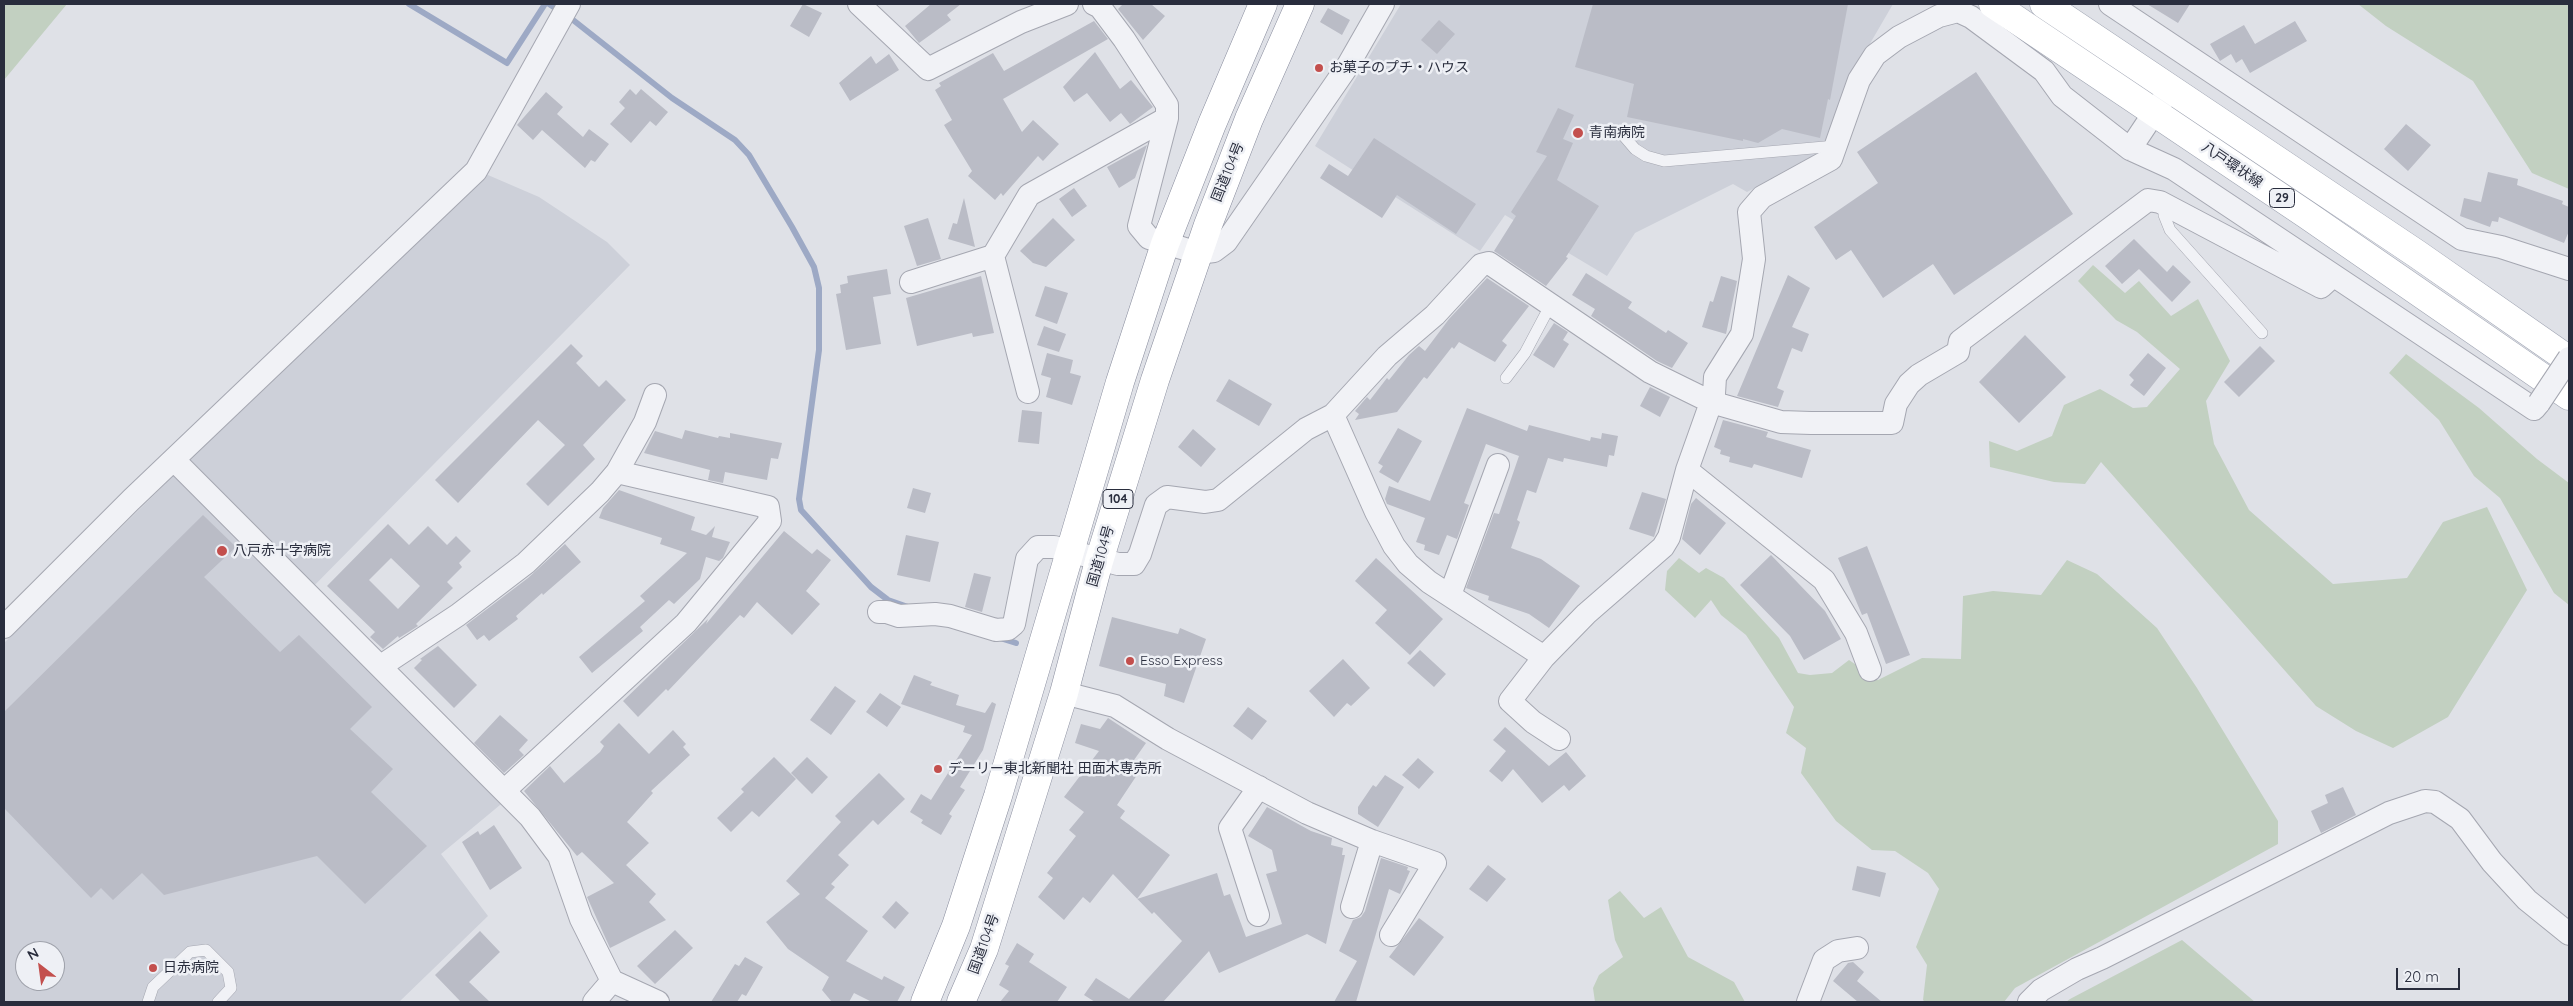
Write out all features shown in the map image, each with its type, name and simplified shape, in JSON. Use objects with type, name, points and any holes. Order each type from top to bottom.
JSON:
[{"type":"main road","name":"104","points":[[925,1002],[956,926],[998,796],[1120,382],[1165,244],[1212,124],[1263,4]]},
{"type":"main road","name":"国道104号","points":[[961,1002],[984,949],[1064,693],[1099,561],[1155,380],[1198,253],[1249,119],[1300,4]]},
{"type":"main road","name":"八戸環状線","points":[[1993,4],[2569,396]]},
{"type":"main road","name":"八戸環状線","points":[[2044,4],[2417,254],[2569,359]]},
{"type":"street","points":[[4,627],[174,460],[476,171],[569,4]]},
{"type":"street","points":[[859,4],[928,69],[1021,22],[1067,4]]},
{"type":"street","points":[[1099,5],[1167,106],[1167,118],[1139,226],[1145,236],[1165,244],[1198,253],[1214,251],[1226,242],[1347,67],[1383,4]]},
{"type":"street","points":[[2110,4],[2462,239],[2501,247],[2569,269]]},
{"type":"street","points":[[1560,739],[1533,722],[1510,701],[1544,657],[1586,614],[1663,547],[1669,537],[1687,470],[1711,402],[1715,377],[1742,334],[1754,260],[1749,212],[1762,197],[1832,159],[1859,80],[1875,55],[1899,37],[1939,16],[1958,11],[1971,17],[2044,71],[2062,96],[2130,149],[2174,169],[2534,409],[2569,359]]},
{"type":"street","points":[[2130,149],[2170,89]]},
{"type":"street","points":[[911,282],[993,256],[1029,195],[1167,118]]},
{"type":"street","points":[[879,612],[887,612],[899,616],[942,615],[996,630],[1008,629],[1014,624],[1027,559],[1038,547],[1046,546],[1099,561],[1134,564],[1140,554],[1156,505],[1167,497],[1205,502],[1218,500],[1306,429],[1333,415],[1387,356],[1435,315],[1481,265],[1489,263],[1650,372],[1711,402],[1781,422],[1892,423],[1896,404],[1909,384],[1919,375],[1958,352],[1960,341],[2148,200],[2166,205],[2321,287],[2333,276]]},
{"type":"street","points":[[993,256],[1028,392]]},
{"type":"street","points":[[381,666],[458,615],[526,563],[600,492],[617,472],[645,422],[655,395]]},
{"type":"street","points":[[1333,415],[1376,512],[1394,546],[1408,564],[1450,596],[1544,657]]},
{"type":"street","points":[[174,460],[530,817],[559,856],[586,933],[612,981],[658,1002]]},
{"type":"street","points":[[1450,596],[1498,465]]},
{"type":"street","points":[[1687,470],[1824,580],[1856,633],[1870,670]]},
{"type":"street","points":[[505,790],[686,623],[770,521],[768,507],[617,472]]},
{"type":"street","points":[[1064,693],[1115,706],[1168,739],[1307,813],[1372,841],[1435,863],[1391,935]]},
{"type":"street","points":[[1258,916],[1230,828],[1259,787]]},
{"type":"street","points":[[2029,1002],[2041,990],[2077,969],[2389,813],[2425,801],[2435,802],[2460,819],[2492,862],[2527,900],[2569,934]]},
{"type":"street","points":[[1352,907],[1372,841]]},
{"type":"street","points":[[1808,1002],[1824,960],[1838,951],[1857,948]]},
{"type":"street","points":[[594,1002],[612,981]]},
{"type":"lane","points":[[1623,135],[1635,149],[1646,156],[1664,161],[1836,146]]},
{"type":"lane","points":[[2166,205],[2164,215],[2170,230],[2262,333]]},
{"type":"lane","points":[[1506,378],[1525,353],[1551,304]]},
{"type":"lane","points":[[148,1002],[153,987],[190,952],[206,950],[228,972],[231,988],[218,1002]]},
{"type":"shaded area","name":"青南病院","points":[[1401,4],[1893,4],[1850,78],[1822,153],[1747,192],[1733,184],[1635,233],[1607,276],[1505,215],[1480,251],[1315,146]]},
{"type":"shaded area","name":"八戸赤十字病院","points":[[481,172],[539,197],[607,242],[630,265],[301,599],[506,800],[441,854],[488,916],[399,1002],[4,1002],[4,643]]},
{"type":"green space","points":[[4,4],[67,4],[4,80]]},
{"type":"green space","points":[[2358,4],[2569,4],[2569,189],[2532,173],[2473,81],[2386,26]]},
{"type":"green space","points":[[2093,265],[2125,293],[2139,281],[2171,316],[2198,299],[2230,361],[2206,401],[2214,444],[2249,510],[2333,584],[2407,578],[2443,522],[2487,507],[2527,590],[2448,717],[2393,748],[2356,731],[2316,706],[2101,462],[2085,484],[2054,482],[1990,467],[1989,441],[2017,451],[2052,436],[2064,405],[2100,389],[2133,408],[2147,407],[2180,369],[2137,332],[2116,320],[2078,281]]},
{"type":"green space","points":[[2406,354],[2479,408],[2537,459],[2569,483],[2569,605],[2554,593],[2500,498],[2474,476],[2439,420],[2389,373]]},
{"type":"green space","points":[[1679,558],[1699,573],[1706,568],[1724,578],[1779,638],[1798,673],[1810,675],[1832,673],[1849,660],[1878,680],[1922,658],[1961,659],[1963,596],[1993,591],[2041,595],[2067,560],[2097,574],[2157,628],[2197,688],[2278,821],[2278,844],[2015,988],[2004,1002],[1925,1002],[1923,1000],[1927,965],[1916,947],[1939,889],[1928,873],[1895,851],[1872,850],[1836,821],[1801,773],[1806,748],[1786,733],[1794,707],[1746,635],[1721,615],[1711,600],[1695,618],[1665,590],[1667,571]]},
{"type":"green space","points":[[1620,891],[1644,918],[1661,907],[1688,957],[1734,982],[1745,1002],[1595,1002],[1593,988],[1599,975],[1623,957],[1615,940],[1608,900]]},
{"type":"green space","points":[[2182,940],[2255,1002],[2066,1002],[2070,999]]},
{"type":"building","points":[[803,4],[822,13],[809,37],[790,26]]},
{"type":"building","points":[[931,4],[961,4],[947,15],[951,20],[919,43],[905,26]]},
{"type":"building","points":[[1123,4],[1151,4],[1165,16],[1143,40],[1118,9]]},
{"type":"building","points":[[1593,4],[1848,4],[1830,100],[1828,99],[1820,138],[1782,129],[1758,143],[1627,117],[1634,84],[1575,67]]},
{"type":"building","points":[[2147,4],[2190,4],[2178,23]]},
{"type":"building","points":[[1328,8],[1350,20],[1342,35],[1320,22]]},
{"type":"building","points":[[1439,20],[1455,34],[1437,54],[1421,40]]},
{"type":"building","points":[[1094,21],[1108,39],[1003,99],[1022,132],[1033,120],[1059,144],[1043,161],[1038,156],[1003,196],[1001,193],[995,200],[968,176],[972,171],[944,125],[952,120],[935,90],[941,86],[939,83],[993,53],[1004,71]]},
{"type":"building","points":[[2295,21],[2307,41],[2250,73],[2242,59],[2236,63],[2231,54],[2220,61],[2210,44],[2244,25],[2255,44]]},
{"type":"building","points":[[1095,52],[1120,89],[1131,80],[1153,107],[1130,124],[1121,113],[1110,122],[1087,93],[1074,102],[1063,87]]},
{"type":"building","points":[[889,54],[899,70],[850,101],[839,83],[871,56],[876,64]]},
{"type":"building","points":[[1976,72],[2073,214],[1954,295],[1933,264],[1883,298],[1851,250],[1836,260],[1814,227],[1878,183],[1857,152]]},
{"type":"building","points":[[630,89],[636,95],[641,89],[668,112],[656,126],[650,121],[631,143],[610,124],[625,108],[619,102]]},
{"type":"building","points":[[546,92],[563,107],[557,114],[583,137],[589,129],[609,144],[595,162],[591,160],[585,168],[542,130],[533,140],[517,125]]},
{"type":"building","points":[[1558,108],[1574,115],[1563,139],[1573,143],[1557,180],[1599,206],[1566,257],[1568,258],[1546,286],[1494,251],[1516,216],[1511,212],[1547,156],[1536,152]]},
{"type":"building","points":[[2406,124],[2431,145],[2408,171],[2384,149]]},
{"type":"building","points":[[1374,138],[1476,204],[1456,234],[1397,195],[1382,218],[1320,178],[1329,164],[1348,176]]},
{"type":"building","points":[[1147,145],[1135,178],[1119,188],[1107,167]]},
{"type":"building","points":[[2488,172],[2518,179],[2517,185],[2563,201],[2562,204],[2569,207],[2569,231],[2564,243],[2499,217],[2498,222],[2492,221],[2490,227],[2460,216],[2464,198],[2481,202]]},
{"type":"building","points":[[1074,188],[1087,206],[1072,217],[1059,199]]},
{"type":"building","points":[[964,198],[975,247],[948,239],[953,223],[957,224]]},
{"type":"building","points":[[928,218],[941,259],[917,266],[904,226]]},
{"type":"building","points":[[1053,218],[1075,240],[1046,267],[1033,263],[1020,251]]},
{"type":"building","points":[[2134,239],[2167,272],[2173,265],[2191,282],[2172,302],[2139,269],[2122,284],[2105,266]]},
{"type":"building","points":[[887,269],[891,294],[873,297],[881,344],[846,350],[836,294],[841,293],[840,285],[848,283],[847,276]]},
{"type":"building","points":[[1586,273],[1632,302],[1628,308],[1666,333],[1668,330],[1688,343],[1672,368],[1657,361],[1591,316],[1595,309],[1572,295]]},
{"type":"building","points":[[1788,275],[1810,288],[1792,327],[1809,334],[1802,352],[1792,348],[1777,388],[1784,391],[1778,407],[1737,396]]},
{"type":"building","points":[[981,276],[994,333],[973,337],[972,333],[917,346],[906,298]]},
{"type":"building","points":[[1721,276],[1737,281],[1726,334],[1702,327],[1710,301],[1713,302]]},
{"type":"building","points":[[1487,278],[1529,306],[1502,341],[1507,345],[1495,362],[1459,342],[1454,349],[1452,347],[1427,379],[1424,377],[1397,412],[1355,420],[1359,414],[1355,411],[1367,397],[1370,400],[1387,378],[1389,380],[1409,355],[1419,346],[1425,351],[1449,319]]},
{"type":"building","points":[[1045,286],[1068,293],[1057,324],[1035,316]]},
{"type":"building","points":[[1554,323],[1568,332],[1563,340],[1569,344],[1554,368],[1533,355]]},
{"type":"building","points":[[1044,326],[1066,334],[1059,352],[1037,345]]},
{"type":"building","points":[[2025,335],[2066,377],[2019,423],[1979,382]]},
{"type":"building","points":[[571,344],[583,356],[576,363],[599,387],[606,380],[626,400],[583,445],[595,459],[548,506],[526,484],[565,445],[538,420],[458,503],[435,480]]},
{"type":"building","points":[[2260,346],[2275,361],[2239,397],[2224,382]]},
{"type":"building","points":[[1047,353],[1073,360],[1070,373],[1081,376],[1072,405],[1046,397],[1051,378],[1041,375]]},
{"type":"building","points":[[2148,353],[2166,368],[2144,396],[2130,385],[2134,380],[2129,375]]},
{"type":"building","points":[[1229,379],[1272,404],[1259,426],[1216,401]]},
{"type":"building","points":[[1650,387],[1670,397],[1660,417],[1640,406]]},
{"type":"building","points":[[1467,408],[1527,431],[1529,425],[1590,441],[1591,437],[1601,439],[1602,433],[1618,436],[1614,456],[1609,455],[1607,467],[1564,458],[1563,462],[1548,458],[1536,493],[1527,490],[1517,520],[1520,522],[1511,548],[1541,559],[1580,586],[1549,628],[1529,614],[1488,600],[1489,596],[1466,588],[1494,513],[1499,514],[1519,456],[1486,444],[1464,503],[1469,505],[1457,539],[1447,535],[1439,555],[1424,550],[1425,545],[1416,542],[1425,518],[1387,504],[1385,499],[1389,486],[1430,501]]},
{"type":"building","points":[[1022,410],[1042,412],[1039,444],[1018,442]]},
{"type":"building","points":[[1723,420],[1768,432],[1766,437],[1811,450],[1802,478],[1754,464],[1752,468],[1729,462],[1730,457],[1720,454],[1721,450],[1714,447]]},
{"type":"building","points":[[1398,428],[1422,441],[1398,483],[1379,472],[1383,466],[1378,463]]},
{"type":"building","points":[[1193,429],[1216,449],[1201,467],[1178,447]]},
{"type":"building","points":[[685,430],[718,438],[719,436],[730,438],[730,433],[782,443],[778,459],[771,458],[767,480],[725,472],[723,483],[708,480],[710,470],[644,453],[655,431],[682,439]]},
{"type":"building","points":[[913,488],[931,493],[925,513],[907,508]]},
{"type":"building","points":[[619,490],[695,517],[691,530],[706,535],[715,526],[712,537],[730,542],[723,558],[719,561],[706,557],[700,579],[674,604],[669,600],[640,627],[643,631],[592,673],[579,657],[645,601],[640,596],[687,553],[660,544],[662,538],[599,518],[603,508]]},
{"type":"building","points":[[1642,492],[1666,499],[1654,537],[1629,529]]},
{"type":"building","points":[[1696,498],[1726,523],[1700,555],[1682,539],[1691,504]]},
{"type":"building","points":[[203,515],[236,547],[204,577],[280,652],[299,635],[372,707],[350,729],[393,769],[371,792],[427,846],[365,904],[317,856],[164,895],[142,873],[113,900],[101,888],[91,898],[4,808],[4,712]]},
{"type":"building","points":[[388,524],[409,545],[428,526],[447,545],[456,536],[471,551],[459,563],[462,567],[447,582],[453,588],[416,624],[418,626],[399,638],[398,636],[383,649],[370,637],[375,632],[327,586]],"holes":[[[391,558],[420,586],[398,609],[369,580]]]},
{"type":"building","points":[[784,531],[812,554],[817,549],[831,560],[806,591],[820,604],[792,635],[757,602],[744,618],[740,615],[668,691],[666,689],[638,717],[623,701],[708,619],[706,624]]},
{"type":"building","points":[[906,535],[939,542],[930,582],[897,575]]},
{"type":"building","points":[[565,544],[581,562],[516,616],[518,619],[489,641],[484,635],[477,640],[466,625],[528,578]]},
{"type":"building","points":[[1867,546],[1910,655],[1886,664],[1867,613],[1862,615],[1838,558]]},
{"type":"building","points":[[1771,555],[1825,611],[1841,639],[1804,660],[1790,636],[1740,585]]},
{"type":"building","points":[[1376,558],[1443,619],[1410,655],[1375,623],[1387,610],[1355,581]]},
{"type":"building","points":[[974,573],[991,577],[982,612],[965,607]]},
{"type":"building","name":"Esso Express","points":[[1112,617],[1178,634],[1180,628],[1206,639],[1184,703],[1164,696],[1166,684],[1099,666]]},
{"type":"building","points":[[438,646],[477,685],[454,708],[414,668],[422,660],[420,659]]},
{"type":"building","points":[[1420,650],[1446,674],[1434,687],[1407,663]]},
{"type":"building","points":[[1343,659],[1370,688],[1351,706],[1347,703],[1334,717],[1309,691]]},
{"type":"building","points":[[914,675],[932,682],[930,685],[959,695],[956,705],[985,713],[992,702],[996,704],[983,750],[960,787],[965,790],[949,814],[952,816],[941,835],[921,823],[923,820],[910,812],[921,794],[931,800],[972,735],[963,732],[965,726],[901,704]]},
{"type":"building","points":[[835,686],[856,701],[831,735],[810,720]]},
{"type":"building","points":[[880,693],[901,707],[887,727],[866,712]]},
{"type":"building","points":[[1248,707],[1267,721],[1252,740],[1233,726]]},
{"type":"building","points":[[500,715],[528,740],[519,750],[524,755],[504,773],[474,743]]},
{"type":"building","points":[[1108,718],[1146,743],[1134,760],[1143,766],[1117,805],[1125,811],[1120,818],[1170,855],[1137,899],[1113,874],[1090,903],[1083,897],[1064,920],[1038,897],[1053,878],[1047,873],[1076,836],[1069,830],[1084,812],[1064,797],[1099,751],[1075,743],[1081,724],[1100,729]]},
{"type":"building","points":[[619,723],[649,754],[673,730],[686,744],[683,747],[690,755],[651,791],[653,793],[627,822],[649,843],[626,865],[656,894],[649,902],[666,920],[610,948],[587,897],[614,883],[582,852],[577,856],[524,791],[550,766],[564,783],[600,752],[604,746],[600,742]]},
{"type":"building","points":[[1505,727],[1549,766],[1566,752],[1586,776],[1569,791],[1564,785],[1542,803],[1513,769],[1502,782],[1489,771],[1506,751],[1493,740]]},
{"type":"building","points":[[774,757],[796,779],[759,817],[752,811],[731,832],[717,818],[744,792],[741,789]]},
{"type":"building","points":[[807,757],[828,777],[812,794],[791,773]]},
{"type":"building","points":[[1418,758],[1434,772],[1419,789],[1402,775]]},
{"type":"building","points":[[879,773],[905,799],[878,825],[873,820],[838,855],[849,865],[831,884],[835,887],[825,898],[868,931],[846,961],[882,980],[884,976],[905,987],[897,1002],[872,1002],[854,993],[849,1002],[832,1002],[822,990],[829,977],[788,949],[766,922],[800,894],[786,881],[841,822],[835,816]]},
{"type":"building","points":[[1385,775],[1404,787],[1378,827],[1358,814],[1358,807],[1373,785],[1376,787]]},
{"type":"building","points":[[2343,787],[2356,815],[2321,833],[2311,811],[2328,803],[2325,795]]},
{"type":"building","points":[[1267,807],[1311,831],[1332,838],[1331,845],[1343,848],[1342,855],[1345,855],[1326,944],[1307,934],[1219,973],[1209,951],[1163,1002],[1095,1002],[1084,995],[1096,978],[1129,999],[1182,941],[1154,912],[1152,914],[1137,899],[1217,873],[1224,896],[1230,894],[1246,937],[1282,924],[1266,874],[1277,871],[1272,850],[1248,836]]},
{"type":"building","points":[[494,825],[522,868],[490,890],[462,842],[478,831],[480,835]]},
{"type":"building","points":[[1381,858],[1408,867],[1407,870],[1410,871],[1400,894],[1389,889],[1356,1002],[1334,1002],[1357,961],[1339,951],[1353,920],[1361,917],[1365,911]]},
{"type":"building","points":[[1488,865],[1506,879],[1487,902],[1469,889]]},
{"type":"building","points":[[1857,866],[1886,873],[1880,897],[1852,890]]},
{"type":"building","points":[[896,901],[909,913],[895,929],[882,917]]},
{"type":"building","points":[[1419,918],[1444,937],[1414,976],[1389,957]]},
{"type":"building","points":[[675,930],[693,948],[655,984],[637,966]]},
{"type":"building","points":[[480,931],[500,952],[469,982],[490,1002],[461,1002],[435,975]]},
{"type":"building","points":[[1017,943],[1034,954],[1029,962],[1067,987],[1057,1002],[1000,1002],[1009,991],[999,985],[1009,966],[1005,964]]},
{"type":"building","points":[[745,957],[763,967],[746,996],[742,994],[737,1002],[711,1002],[735,964],[739,966]]},
{"type":"building","points":[[1853,962],[1864,972],[1857,981],[1882,1002],[1858,1002],[1833,981],[1848,963]]},
{"type":"waterway","points":[[409,4],[507,63],[545,4]]},
{"type":"waterway","points":[[549,4],[560,11]]},
{"type":"waterway","points":[[568,16],[672,98],[735,140],[749,155],[792,227],[814,267],[819,288],[819,350],[799,499],[801,510],[871,587],[888,600],[908,607]]},
{"type":"waterway","points":[[1000,638],[1016,643]]},
{"type":"place","name":"お菓子のプチ・ハウス","points":[[1319,68]]},
{"type":"place","name":"青南病院","points":[[1578,133]]},
{"type":"place","name":"八戸赤十字病院","points":[[222,551]]},
{"type":"place","name":"Esso Express","points":[[1130,661]]},
{"type":"place","name":"デーリー東北新聞社 田面木専売所","points":[[938,769]]},
{"type":"place","name":"日赤病院","points":[[153,968]]}]
